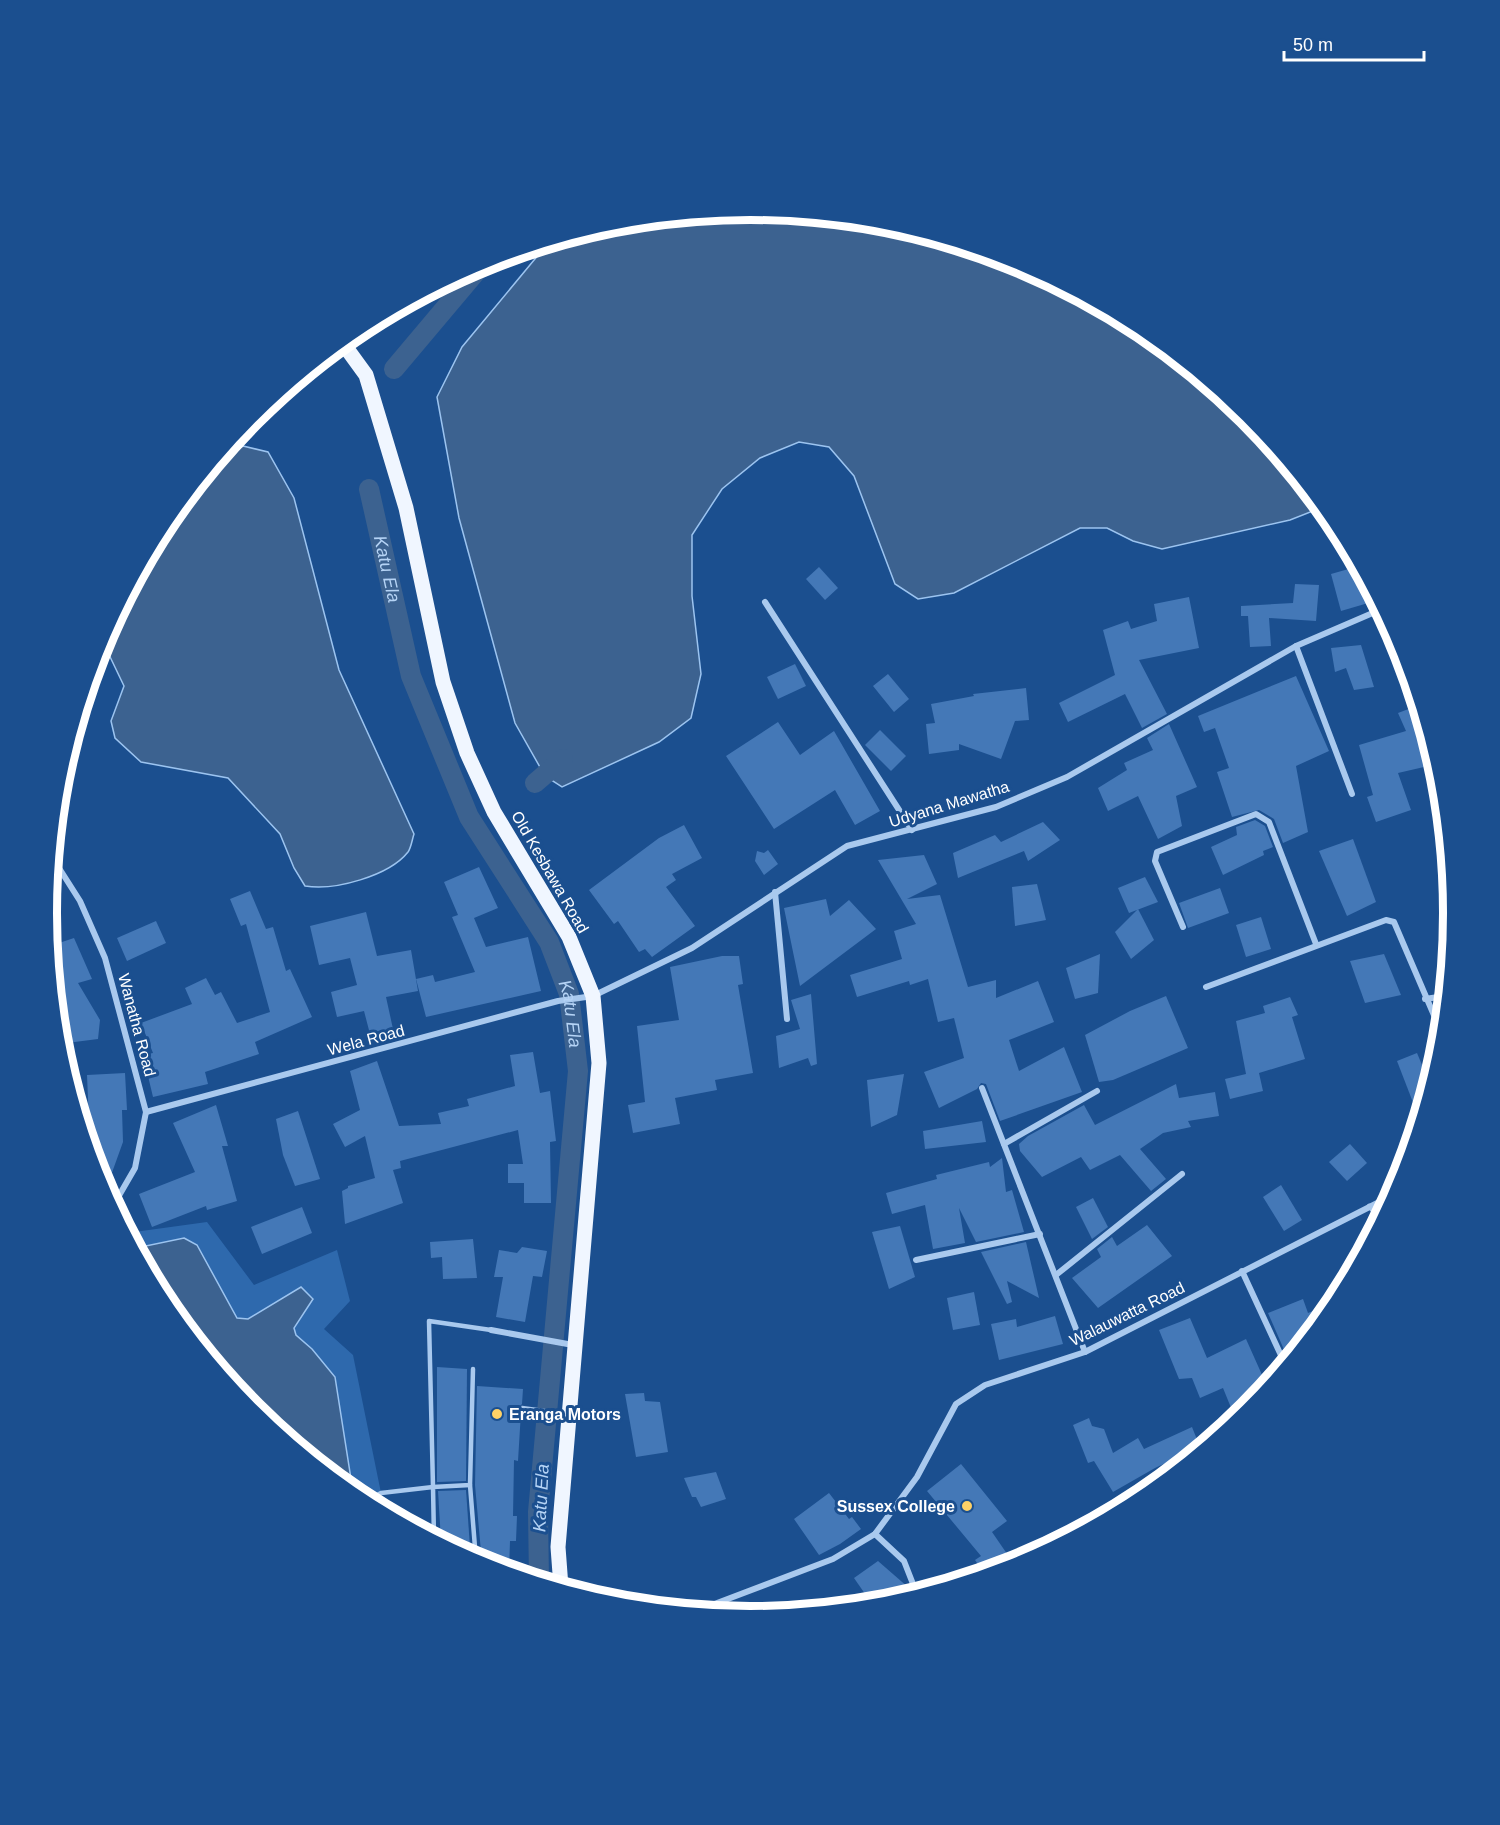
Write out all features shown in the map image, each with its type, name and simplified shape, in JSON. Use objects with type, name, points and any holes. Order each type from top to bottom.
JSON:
[{"type":"main road","name":"Old Kesbawa Road","points":[[347,349],[366,375],[406,508],[443,682],[467,753],[494,812],[569,937],[587,997],[599,1063],[558,1547],[560,1579]]},
{"type":"street","points":[[765,602],[912,830]]},
{"type":"street","name":"Udyana Mawatha","points":[[587,997],[692,948],[848,846],[996,807],[1067,777],[1296,646],[1375,612]]},
{"type":"street","points":[[1296,646],[1352,794]]},
{"type":"street","points":[[1183,927],[1155,861],[1157,852],[1256,814],[1269,822],[1316,944]]},
{"type":"street","name":"Wanatha Road","points":[[58,867],[80,901],[105,958],[146,1112],[135,1168],[118,1197]]},
{"type":"street","points":[[775,892],[787,1019]]},
{"type":"street","points":[[1206,987],[1316,944],[1386,920],[1394,922],[1435,1019]]},
{"type":"street","name":"Wela Road","points":[[146,1112],[558,1001],[587,997]]},
{"type":"street","points":[[1425,999],[1438,997]]},
{"type":"street","points":[[982,1088],[1085,1353]]},
{"type":"street","points":[[1004,1144],[1097,1091]]},
{"type":"street","points":[[1056,1275],[1182,1174]]},
{"type":"street","name":"Walauwatta Road","points":[[713,1604],[833,1559],[874,1534],[917,1477],[956,1404],[985,1385],[1085,1353],[1380,1201]]},
{"type":"street","points":[[916,1260],[1040,1234]]},
{"type":"street","points":[[1242,1271],[1281,1356]]},
{"type":"street","points":[[491,1330],[576,1346]]},
{"type":"street","points":[[874,1534],[904,1561],[914,1585]]},
{"type":"lane","points":[[1369,1206],[1375,1213]]},
{"type":"lane","points":[[434,1529],[429,1321],[491,1330]]},
{"type":"lane","points":[[473,1369],[470,1485],[475,1549]]},
{"type":"lane","points":[[522,1408],[569,1415]]},
{"type":"lane","points":[[376,1496],[381,1493],[433,1487],[470,1485]]},
{"type":"shaded area","points":[[705,221],[795,221],[840,225],[885,233],[973,256],[1015,272],[1057,291],[1135,336],[1207,391],[1240,422],[1271,456],[1314,511],[1290,520],[1162,549],[1133,541],[1107,528],[1080,528],[954,593],[918,599],[895,584],[854,476],[829,447],[799,442],[760,458],[722,489],[692,535],[692,596],[701,674],[691,718],[659,742],[562,787],[545,776],[515,723],[459,518],[437,397],[462,347],[541,252],[571,243],[660,225]]},
{"type":"shaded area","points":[[243,446],[268,452],[294,498],[339,670],[414,834],[409,850],[399,861],[375,875],[360,880],[331,886],[305,886],[294,868],[280,834],[228,778],[141,762],[115,738],[111,721],[124,686],[108,652],[110,647],[128,606],[174,527],[233,452]]},
{"type":"shaded area","points":[[207,1222],[254,1285],[337,1250],[350,1301],[324,1329],[353,1355],[381,1493],[376,1496],[328,1462],[260,1403],[200,1334],[174,1298],[135,1232]]},
{"type":"shaded area","points":[[184,1238],[197,1245],[237,1318],[248,1319],[301,1287],[313,1299],[294,1328],[296,1335],[312,1349],[335,1377],[351,1479],[293,1434],[229,1369],[174,1298],[143,1247]]},
{"type":"building","points":[[819,567],[838,588],[825,600],[806,579]]},
{"type":"building","points":[[1351,568],[1370,602],[1341,611],[1331,574]]},
{"type":"building","points":[[1295,584],[1319,585],[1316,621],[1269,618],[1271,646],[1250,647],[1248,616],[1241,616],[1241,606],[1293,603]]},
{"type":"building","points":[[1189,597],[1199,648],[1139,660],[1167,714],[1142,728],[1125,694],[1068,722],[1059,703],[1115,675],[1103,630],[1128,621],[1131,629],[1157,621],[1154,604]]},
{"type":"building","points":[[1361,645],[1374,687],[1354,690],[1346,668],[1335,672],[1331,648]]},
{"type":"building","points":[[795,664],[806,686],[778,699],[767,677]]},
{"type":"building","points":[[888,674],[909,699],[894,712],[873,686]]},
{"type":"building","points":[[1296,676],[1329,751],[1296,766],[1308,832],[1283,843],[1274,819],[1259,810],[1232,817],[1217,772],[1229,768],[1215,728],[1204,732],[1198,716]]},
{"type":"building","points":[[1026,688],[1029,720],[1015,721],[1001,759],[959,744],[959,750],[929,754],[926,724],[935,723],[931,704],[974,696],[973,694]]},
{"type":"building","points":[[1411,708],[1427,766],[1398,773],[1411,810],[1376,822],[1367,797],[1373,795],[1359,745],[1406,731],[1398,713]]},
{"type":"building","points":[[778,722],[800,755],[834,731],[880,811],[855,825],[835,790],[774,829],[726,756]]},
{"type":"building","points":[[1169,724],[1197,787],[1176,796],[1182,826],[1158,839],[1138,796],[1108,811],[1098,788],[1127,770],[1124,763],[1153,750],[1147,738]]},
{"type":"building","points":[[880,730],[906,756],[891,771],[865,745]]},
{"type":"building","points":[[1255,820],[1265,826],[1273,847],[1263,851],[1264,855],[1223,875],[1211,847],[1237,835],[1236,827]]},
{"type":"building","points":[[1043,822],[1060,840],[1028,861],[1024,851],[958,878],[953,853],[995,835],[1001,842]]},
{"type":"building","points":[[684,825],[702,858],[672,874],[676,880],[666,887],[695,926],[652,957],[645,949],[639,952],[618,921],[614,924],[589,890],[659,838]]},
{"type":"building","points":[[1353,839],[1376,902],[1347,916],[1319,851]]},
{"type":"building","points":[[768,850],[778,864],[764,875],[755,861],[757,851],[764,853]]},
{"type":"building","points":[[924,855],[937,884],[907,899],[940,895],[968,987],[996,980],[996,998],[1038,981],[1054,1022],[1009,1040],[1019,1071],[1064,1047],[1082,1092],[1000,1121],[986,1084],[981,1083],[977,1089],[939,1108],[924,1072],[964,1058],[954,1018],[938,1022],[928,979],[910,985],[909,981],[857,997],[850,975],[902,959],[894,931],[916,924],[878,860]]},
{"type":"building","points":[[479,867],[498,908],[474,918],[486,947],[528,937],[541,991],[426,1017],[416,979],[433,975],[435,982],[475,972],[452,917],[458,915],[444,882]]},
{"type":"building","points":[[1145,877],[1158,902],[1129,913],[1118,888]]},
{"type":"building","points":[[1037,884],[1046,920],[1015,926],[1012,887]]},
{"type":"building","points":[[1220,888],[1229,913],[1188,928],[1179,903]]},
{"type":"building","points":[[250,891],[266,929],[273,927],[286,971],[290,969],[312,1017],[255,1042],[259,1054],[205,1072],[208,1084],[153,1097],[143,1055],[153,1053],[141,1023],[192,1004],[185,988],[206,978],[215,995],[221,992],[237,1023],[270,1012],[246,924],[241,926],[230,899]]},
{"type":"building","points":[[826,899],[830,916],[849,900],[876,929],[800,986],[784,908]]},
{"type":"building","points":[[1138,909],[1154,940],[1131,959],[1115,932]]},
{"type":"building","points":[[366,912],[377,956],[411,950],[418,991],[386,997],[393,1029],[370,1034],[364,1011],[337,1017],[331,992],[357,985],[350,958],[319,965],[310,926]]},
{"type":"building","points":[[1261,917],[1271,949],[1246,957],[1236,925]]},
{"type":"building","points":[[156,921],[166,943],[127,961],[117,938]]},
{"type":"building","points":[[74,938],[92,979],[78,983],[100,1020],[98,1039],[69,1043],[58,943]]},
{"type":"building","points":[[1100,954],[1098,993],[1075,999],[1066,968]]},
{"type":"building","points":[[1384,954],[1401,995],[1365,1003],[1350,961]]},
{"type":"building","points":[[722,956],[739,956],[743,984],[738,985],[753,1073],[715,1080],[717,1090],[675,1098],[680,1124],[633,1133],[628,1105],[645,1102],[637,1026],[679,1020],[670,967]]},
{"type":"building","points":[[811,994],[817,1064],[811,1066],[808,1058],[779,1068],[776,1036],[800,1029],[791,1000]]},
{"type":"building","points":[[1166,996],[1188,1048],[1113,1080],[1099,1082],[1085,1035],[1130,1011]]},
{"type":"building","points":[[1290,997],[1298,1015],[1292,1017],[1305,1059],[1259,1073],[1263,1091],[1230,1099],[1225,1079],[1246,1074],[1236,1021],[1265,1013],[1263,1006]]},
{"type":"building","points":[[533,1052],[540,1093],[550,1091],[556,1141],[550,1142],[551,1203],[524,1203],[524,1183],[508,1183],[508,1164],[523,1164],[518,1130],[400,1161],[401,1168],[393,1170],[403,1203],[345,1224],[342,1191],[348,1186],[375,1178],[365,1136],[345,1147],[333,1124],[360,1110],[350,1071],[377,1061],[399,1126],[441,1124],[438,1113],[469,1106],[467,1099],[515,1086],[510,1055]]},
{"type":"building","points":[[1417,1053],[1424,1071],[1415,1107],[1397,1061]]},
{"type":"building","points":[[125,1073],[127,1110],[122,1110],[123,1142],[110,1178],[89,1118],[87,1075]]},
{"type":"building","points":[[904,1074],[897,1115],[871,1127],[867,1080]]},
{"type":"building","points":[[1176,1084],[1179,1098],[1215,1092],[1219,1116],[1188,1121],[1191,1127],[1163,1133],[1140,1149],[1166,1179],[1151,1191],[1120,1155],[1090,1170],[1081,1157],[1042,1177],[1020,1151],[1019,1144],[1028,1136],[1084,1105],[1095,1125]]},
{"type":"building","points":[[216,1105],[228,1146],[222,1146],[237,1201],[207,1210],[206,1206],[152,1227],[139,1194],[195,1172],[173,1123]]},
{"type":"building","points":[[298,1111],[320,1179],[295,1186],[283,1155],[276,1119]]},
{"type":"building","points":[[982,1121],[986,1142],[925,1149],[923,1131]]},
{"type":"building","points":[[1350,1144],[1367,1163],[1347,1181],[1329,1162]]},
{"type":"building","points":[[1002,1158],[1006,1192],[1012,1190],[1024,1232],[976,1242],[959,1208],[965,1243],[933,1249],[925,1205],[892,1214],[886,1193],[937,1179],[936,1175],[989,1162],[990,1167]]},
{"type":"building","points":[[1281,1185],[1302,1220],[1284,1231],[1263,1197]]},
{"type":"building","points":[[1093,1198],[1108,1227],[1092,1239],[1076,1207]]},
{"type":"building","points":[[302,1207],[312,1233],[262,1254],[251,1227]]},
{"type":"building","points":[[1147,1225],[1172,1256],[1098,1308],[1072,1278],[1101,1257],[1097,1249],[1112,1237],[1117,1246]]},
{"type":"building","points":[[900,1226],[915,1277],[889,1289],[872,1232]]},
{"type":"building","points":[[473,1239],[477,1278],[443,1279],[442,1257],[431,1258],[430,1242]]},
{"type":"building","points":[[1026,1242],[1039,1298],[1007,1281],[1012,1302],[1007,1304],[981,1252]]},
{"type":"building","points":[[522,1247],[547,1251],[542,1277],[533,1276],[525,1322],[496,1317],[503,1277],[494,1277],[499,1250],[517,1253]]},
{"type":"building","points":[[974,1292],[980,1325],[953,1330],[947,1298]]},
{"type":"building","points":[[1303,1299],[1308,1313],[1318,1309],[1285,1352],[1268,1313]]},
{"type":"building","points":[[1055,1316],[1063,1344],[999,1360],[991,1324],[1016,1319],[1017,1327]]},
{"type":"building","points":[[1190,1318],[1207,1358],[1246,1339],[1263,1378],[1232,1410],[1223,1388],[1200,1398],[1192,1378],[1179,1379],[1159,1330]]},
{"type":"building","points":[[437,1367],[467,1369],[466,1481],[437,1482]]},
{"type":"building","points":[[477,1386],[523,1389],[522,1404],[518,1408],[521,1412],[518,1461],[514,1460],[513,1516],[517,1516],[516,1541],[510,1541],[509,1562],[481,1551],[475,1485]]},
{"type":"building","points":[[644,1393],[645,1401],[660,1402],[668,1452],[636,1457],[625,1394]]},
{"type":"building","points":[[1089,1418],[1092,1426],[1104,1429],[1113,1453],[1138,1438],[1144,1449],[1192,1427],[1198,1441],[1178,1457],[1113,1492],[1094,1461],[1088,1463],[1073,1425]]},
{"type":"building","name":"Sussex College","points":[[961,1464],[1007,1521],[992,1532],[1008,1556],[980,1567],[975,1560],[981,1556],[927,1491]]},
{"type":"building","points":[[716,1472],[726,1499],[701,1507],[696,1497],[692,1497],[684,1478]]},
{"type":"building","points":[[466,1490],[470,1546],[441,1533],[438,1491]]},
{"type":"building","points":[[829,1493],[849,1519],[852,1517],[861,1529],[819,1555],[794,1519]]},
{"type":"building","points":[[878,1561],[908,1587],[866,1595],[854,1578]]},
{"type":"waterway","name":"Katu Ela","points":[[394,369],[470,279]]},
{"type":"waterway","name":"Katu Ela","points":[[369,489],[411,676],[469,817],[549,942],[569,994],[578,1071],[538,1512],[539,1573]]},
{"type":"waterway","points":[[535,783],[563,759]]},
{"type":"place","name":"Eranga Motors","points":[[497,1414]]},
{"type":"place","name":"Sussex College","points":[[967,1506]]}]
